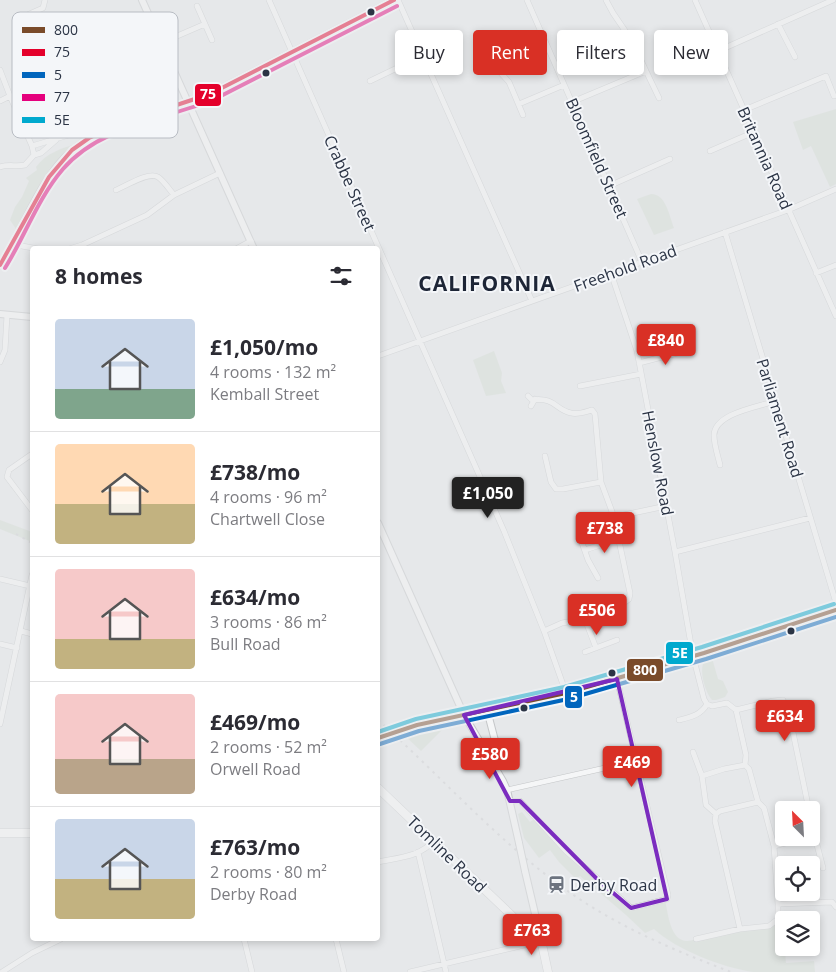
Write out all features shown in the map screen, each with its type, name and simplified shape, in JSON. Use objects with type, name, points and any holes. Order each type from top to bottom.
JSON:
[{"type":"main road","name":"Tomline Road","points":[[380,790],[528,931],[534,936],[541,938]]},
{"type":"main road","points":[[0,833],[30,833]]},
{"type":"main road","points":[[541,938],[548,972]]},
{"type":"street","points":[[34,12],[43,8],[45,0]]},
{"type":"street","points":[[142,0],[147,12]]},
{"type":"street","name":"Crabbe Street","points":[[270,0],[379,246]]},
{"type":"street","points":[[178,107],[188,104],[293,53],[394,0]]},
{"type":"street","points":[[398,0],[411,30]]},
{"type":"street","name":"Bloomfield Street","points":[[527,0],[642,262]]},
{"type":"street","points":[[606,0],[632,41],[659,98]]},
{"type":"street","name":"Britannia Road","points":[[695,0],[709,30]]},
{"type":"street","points":[[728,46],[833,0]]},
{"type":"street","points":[[197,6],[212,40]]},
{"type":"street","points":[[178,35],[205,24]]},
{"type":"street","points":[[778,24],[795,57]]},
{"type":"street","points":[[370,81],[395,69]]},
{"type":"street","points":[[0,70],[12,101]]},
{"type":"street","points":[[572,102],[646,71]]},
{"type":"street","name":"Britannia Road","points":[[728,74],[836,316]]},
{"type":"street","points":[[431,75],[532,301]]},
{"type":"street","points":[[503,75],[509,82],[523,115]]},
{"type":"street","points":[[744,110],[826,76],[834,96]]},
{"type":"street","points":[[178,81],[253,246]]},
{"type":"street","points":[[519,104],[564,85]]},
{"type":"street","points":[[0,101],[10,96]]},
{"type":"street","points":[[710,151],[754,132]]},
{"type":"street","points":[[28,138],[34,155]]},
{"type":"street","points":[[32,146],[60,138]]},
{"type":"street","points":[[0,265],[58,165],[90,138]]},
{"type":"street","points":[[0,167],[4,165],[17,167],[25,165],[34,155],[40,153],[56,139]]},
{"type":"street","points":[[609,186],[670,159]]},
{"type":"street","points":[[79,246],[147,215],[174,195],[220,174]]},
{"type":"street","points":[[116,190],[145,176],[153,175],[159,178],[174,195]]},
{"type":"street","name":"Freehold Road","points":[[380,355],[788,210],[836,189]]},
{"type":"street","name":"Parliament Road","points":[[725,232],[836,603]]},
{"type":"street","points":[[242,246],[251,241]]},
{"type":"street","points":[[15,242],[30,248]]},
{"type":"street","name":"Crabbe Street","points":[[380,249],[504,530],[566,693]]},
{"type":"street","points":[[816,273],[836,265]]},
{"type":"street","name":"Henslow Road","points":[[612,273],[639,363],[693,656],[707,704]]},
{"type":"street","points":[[0,362],[5,350],[4,314],[30,317]]},
{"type":"street","points":[[639,363],[688,350]]},
{"type":"street","points":[[580,386],[641,374]]},
{"type":"street","points":[[528,396],[532,400],[548,400],[572,414],[592,410],[595,414],[601,482],[614,517],[630,594],[629,599],[625,602],[604,609],[585,620],[562,623],[544,631]]},
{"type":"street","points":[[531,406],[535,399]]},
{"type":"street","points":[[720,466],[714,437],[718,424],[730,415],[775,401]]},
{"type":"street","points":[[30,455],[9,470],[7,477],[30,507]]},
{"type":"street","points":[[545,456],[551,482],[556,489],[601,482]]},
{"type":"street","points":[[614,517],[666,506]]},
{"type":"street","points":[[675,552],[810,518]]},
{"type":"street","points":[[380,528],[464,715],[493,762],[507,790],[541,938],[410,972]]},
{"type":"street","points":[[580,537],[584,550],[598,578]]},
{"type":"street","points":[[584,550],[619,539]]},
{"type":"street","points":[[0,579],[30,586],[0,724]]},
{"type":"street","points":[[380,737],[403,729],[566,693],[617,679],[836,610]]},
{"type":"street","points":[[585,620],[596,648]]},
{"type":"street","points":[[21,631],[30,633]]},
{"type":"street","points":[[585,652],[617,640]]},
{"type":"street","points":[[0,644],[17,648]]},
{"type":"street","points":[[510,801],[520,801],[566,850],[632,908],[665,900],[668,895],[617,679]]},
{"type":"street","points":[[736,710],[783,700],[789,713],[807,801]]},
{"type":"street","points":[[679,720],[703,711],[707,704],[712,706],[727,703],[736,710],[746,755],[745,765]]},
{"type":"street","points":[[487,710],[498,752],[493,762]]},
{"type":"street","points":[[693,752],[702,776],[706,805],[716,814]]},
{"type":"street","points":[[507,790],[636,760]]},
{"type":"street","points":[[702,776],[745,765]]},
{"type":"street","points":[[696,938],[740,928],[769,926],[778,918],[774,846],[764,808],[758,802],[749,768],[745,765]]},
{"type":"street","points":[[740,928],[715,821],[716,814],[720,811],[758,802]]},
{"type":"street","points":[[380,862],[418,852],[427,848],[433,841]]},
{"type":"street","points":[[817,846],[823,868]]},
{"type":"street","points":[[418,852],[446,972]]},
{"type":"street","points":[[778,904],[832,902],[836,907]]},
{"type":"street","points":[[2,972],[32,953],[57,941]]},
{"type":"street","points":[[244,941],[252,972]]},
{"type":"street","points":[[336,941],[344,972]]},
{"type":"highlighted area","points":[[617,679],[667,899],[631,908],[598,880],[520,801],[510,801],[464,715]]},
{"type":"shaded area","points":[[836,109],[836,184],[830,187],[811,146],[803,150],[793,122]]},
{"type":"shaded area","points":[[79,143],[50,168],[16,229],[10,220],[29,181],[26,178],[37,170],[36,167],[45,158],[61,149]]},
{"type":"shaded area","points":[[651,194],[660,197],[664,201],[674,228],[654,235],[637,199]]},
{"type":"shaded area","points":[[494,351],[502,373],[501,381],[506,393],[486,396],[473,360]]},
{"type":"shaded area","points":[[0,520],[30,531],[30,541],[0,529]]},
{"type":"shaded area","points":[[712,658],[718,679],[723,681],[728,692],[725,697],[716,700],[712,700],[709,696],[702,675],[705,660]]},
{"type":"shaded area","points":[[440,724],[444,728],[421,751],[403,734]]},
{"type":"shaded area","points":[[522,812],[530,822],[536,818],[566,851],[631,908],[665,900],[670,923],[676,936],[681,940],[688,941],[769,926],[775,921],[775,956],[785,956],[786,963],[814,961],[815,972],[753,972],[741,970],[687,951],[654,929],[645,933],[580,876],[576,879],[550,850],[539,858],[524,838],[518,814]]},
{"type":"railway","points":[[16,534],[30,542]]},
{"type":"railway","points":[[380,722],[520,854],[572,894],[610,918],[649,938],[731,972]]},
{"type":"transit line","name":"75","points":[[178,105],[210,94],[394,0]]},
{"type":"transit line","name":"77","points":[[178,112],[213,100],[397,6]]},
{"type":"transit line","name":"75","points":[[0,265],[49,177],[72,150],[89,138]]},
{"type":"transit line","name":"77","points":[[5,268],[54,180],[78,155],[105,138]]},
{"type":"transit line","name":"5E","points":[[380,731],[416,719],[564,687],[702,647],[834,604]]},
{"type":"transit line","name":"800","points":[[380,737],[417,725],[566,693],[704,653],[836,610]]},
{"type":"transit line","name":"5","points":[[380,744],[419,731],[568,699],[706,659],[836,617]]},
{"type":"place","name":"Derby Road","points":[[556,885]]},
{"type":"district","name":"CALIFORNIA","points":[[487,283]]}]
